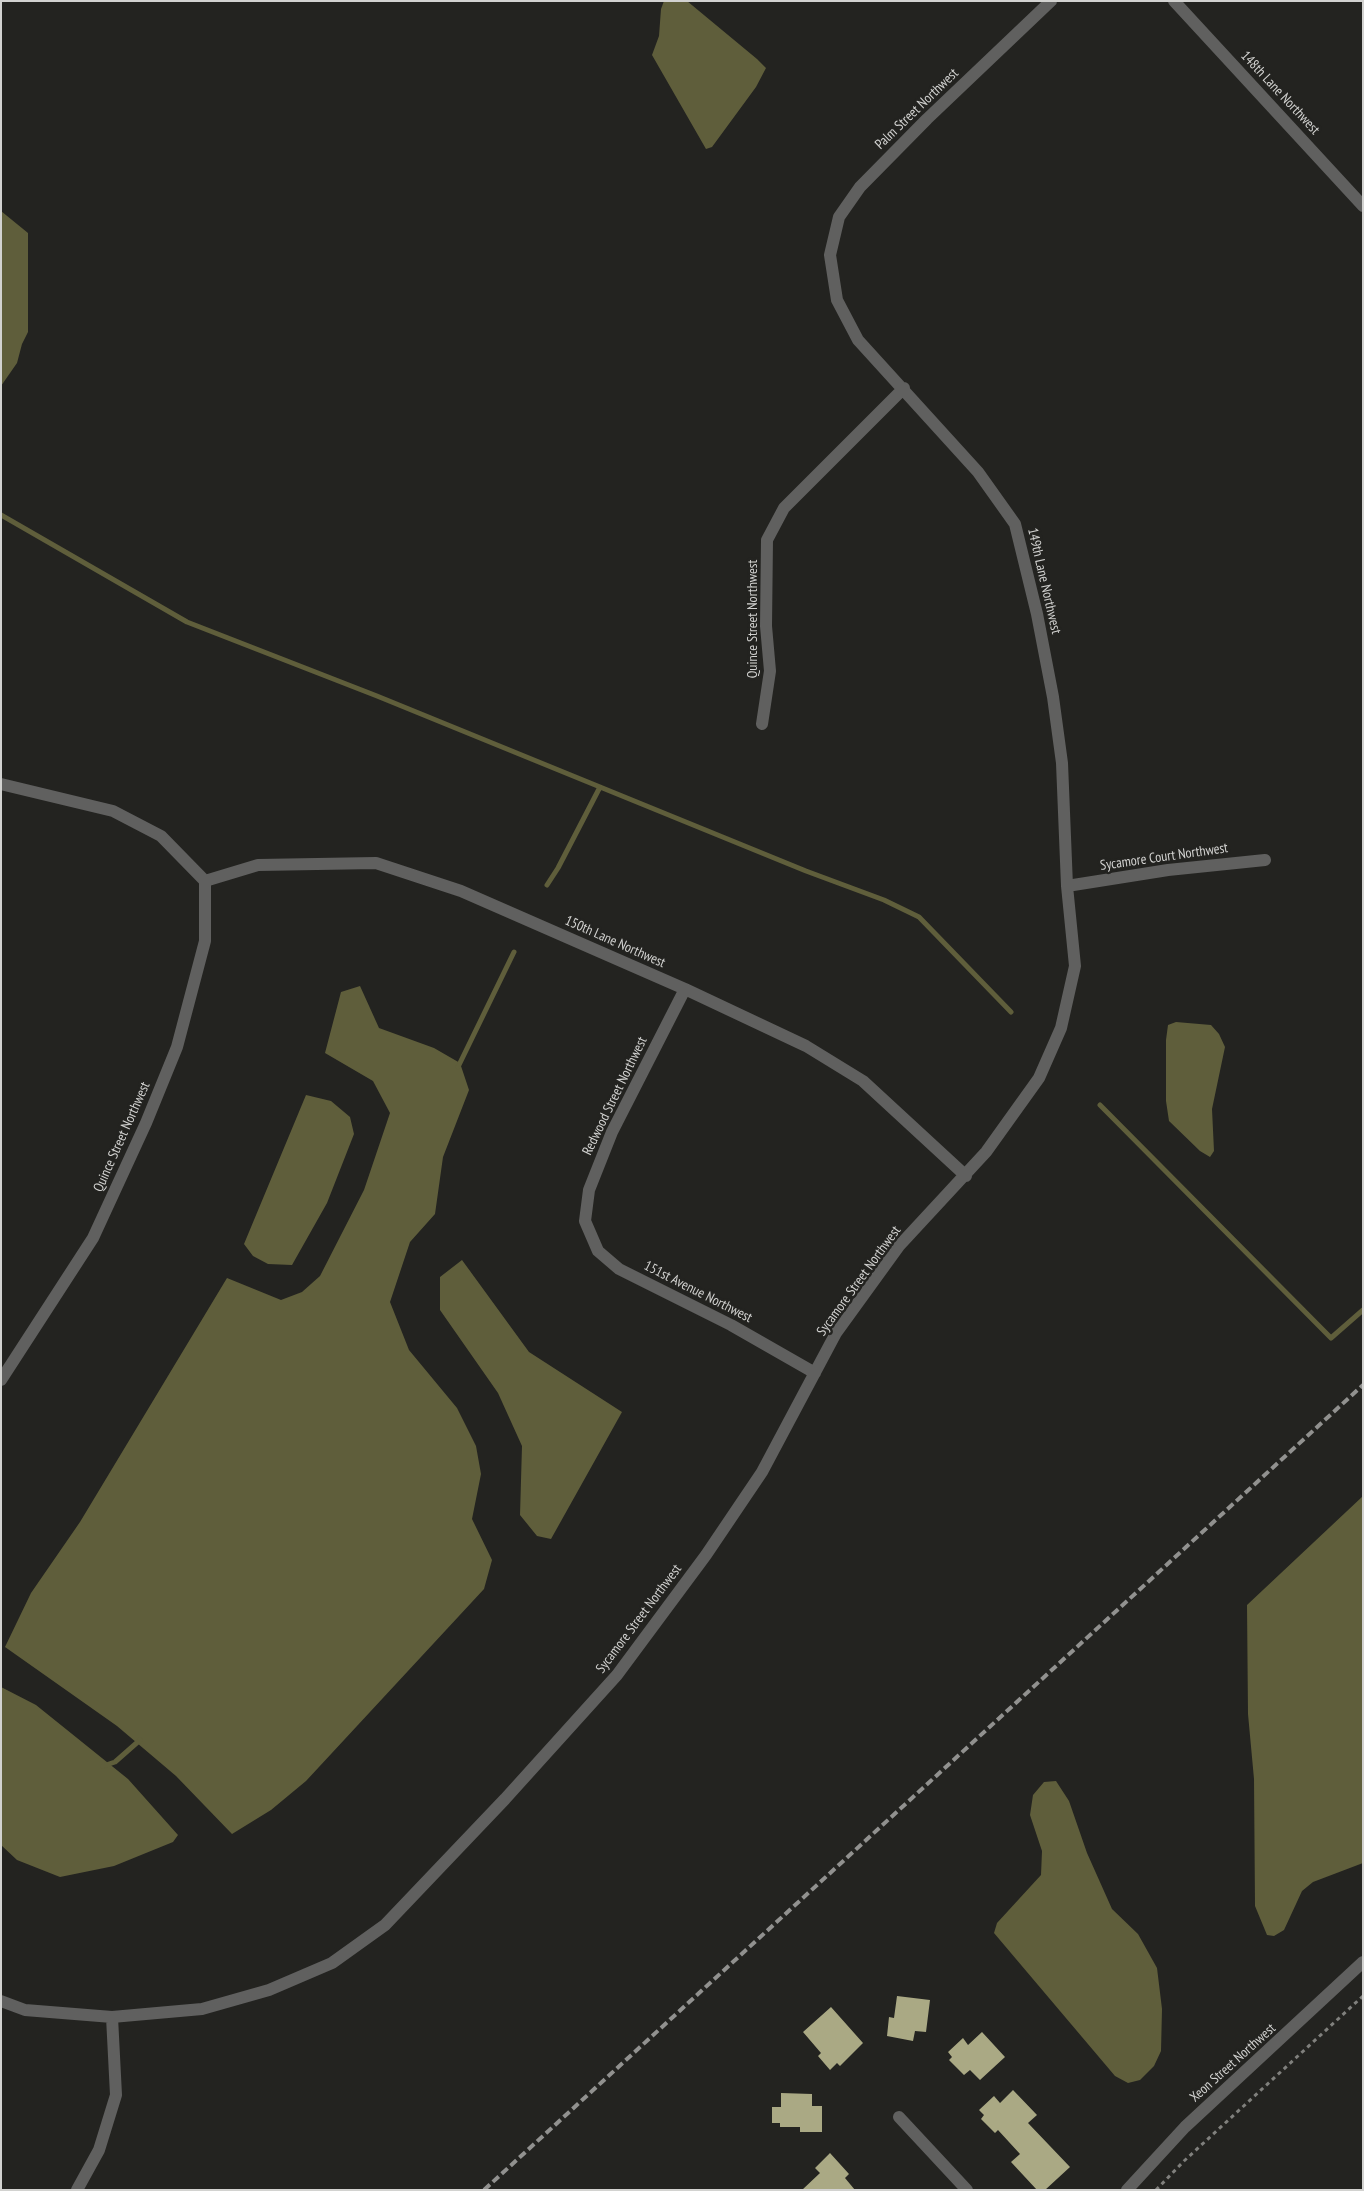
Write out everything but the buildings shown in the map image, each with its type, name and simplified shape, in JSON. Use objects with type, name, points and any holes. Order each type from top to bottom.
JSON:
[{"type":"street","name":"Palm Street Northwest","points":[[830,255],[840,217],[860,188],[927,119],[1051,1]]},
{"type":"street","name":"148th Lane Northwest","points":[[1174,1],[1363,206]]},
{"type":"street","name":"149th Lane Northwest","points":[[830,255],[837,300],[858,340],[904,388],[978,472],[1015,524],[1053,697],[1062,763],[1067,886]]},
{"type":"street","name":"Quince Street Northwest","points":[[762,724],[770,671],[766,626],[768,540],[784,508],[904,388]]},
{"type":"street","points":[[2,785],[113,811],[161,836],[205,881]]},
{"type":"street","name":"Sycamore Court Northwest","points":[[1067,886],[1168,870],[1266,860]]},
{"type":"street","name":"150th Lane Northwest","points":[[205,881],[258,865],[376,864],[461,891],[685,989],[806,1046],[863,1081],[966,1176]]},
{"type":"street","name":"Quince Street Northwest","points":[[1,1380],[93,1238],[146,1123],[177,1047],[205,942],[205,881]]},
{"type":"street","name":"Sycamore Street Northwest","points":[[1,2001],[25,2010],[112,2017],[202,2008],[269,1990],[332,1963],[385,1925],[505,1799],[617,1675],[706,1555],[762,1472],[836,1333],[899,1246],[966,1176],[986,1152],[1039,1078],[1061,1028],[1075,966],[1067,886]]},
{"type":"street","name":"Redwood Street Northwest","points":[[585,1221],[588,1190],[612,1132],[685,989]]},
{"type":"street","name":"151st Avenue Northwest","points":[[585,1221],[598,1251],[620,1269],[731,1325],[815,1373]]},
{"type":"street","name":"Xeon Street Northwest","points":[[1127,2190],[1184,2127],[1363,1962]]},
{"type":"street","points":[[77,2190],[99,2150],[116,2095],[112,2017]]},
{"type":"street","points":[[899,2118],[967,2190]]},
{"type":"path","points":[[1156,2190],[1184,2161],[1363,1996]]},
{"type":"shaded area","points":[[664,1],[687,1],[766,68],[756,87],[712,147],[706,149],[652,55],[659,36],[661,9]]},
{"type":"shaded area","points":[[1,211],[28,233],[28,332],[22,344],[17,363],[1,386]]},
{"type":"shaded area","points":[[360,986],[379,1028],[434,1048],[460,1063],[469,1090],[443,1157],[435,1214],[410,1242],[390,1302],[409,1350],[457,1408],[476,1446],[481,1474],[472,1519],[492,1560],[484,1589],[306,1781],[271,1810],[232,1834],[176,1776],[117,1726],[5,1647],[31,1593],[80,1522],[227,1278],[281,1300],[302,1292],[320,1276],[364,1190],[390,1113],[373,1081],[325,1053],[341,992]]},
{"type":"shaded area","points":[[1176,1022],[1211,1025],[1219,1034],[1225,1047],[1212,1109],[1214,1151],[1210,1157],[1200,1151],[1169,1121],[1166,1101],[1166,1040],[1168,1025]]},
{"type":"shaded area","points":[[306,1095],[331,1101],[350,1117],[354,1134],[327,1203],[292,1265],[268,1264],[253,1256],[244,1244]]},
{"type":"shaded area","points":[[462,1260],[529,1352],[622,1412],[551,1539],[537,1536],[520,1515],[522,1446],[498,1393],[440,1310],[440,1277]]},
{"type":"shaded area","points":[[1363,1496],[1363,1863],[1313,1882],[1302,1891],[1284,1930],[1274,1936],[1267,1935],[1255,1906],[1254,1779],[1248,1714],[1247,1605]]},
{"type":"shaded area","points":[[1,1687],[36,1705],[128,1779],[178,1835],[173,1842],[114,1866],[60,1877],[17,1860],[1,1845]]},
{"type":"shaded area","points":[[1056,1781],[1069,1801],[1087,1853],[1112,1909],[1138,1934],[1157,1968],[1162,2009],[1161,2051],[1154,2066],[1140,2080],[1128,2083],[1115,2076],[994,1933],[997,1923],[1041,1875],[1042,1851],[1030,1815],[1033,1795],[1044,1782]]},
{"type":"waterway","points":[[1,515],[187,622],[377,696],[806,871],[884,900],[919,917],[1011,1012]]},
{"type":"waterway","points":[[547,885],[558,868],[600,787]]},
{"type":"waterway","points":[[458,1067],[514,952]]},
{"type":"waterway","points":[[1100,1105],[1331,1338],[1363,1310]]},
{"type":"waterway","points":[[103,1766],[115,1762],[140,1740]]},
{"type":"railway","points":[[484,2190],[1363,1385]]}]
